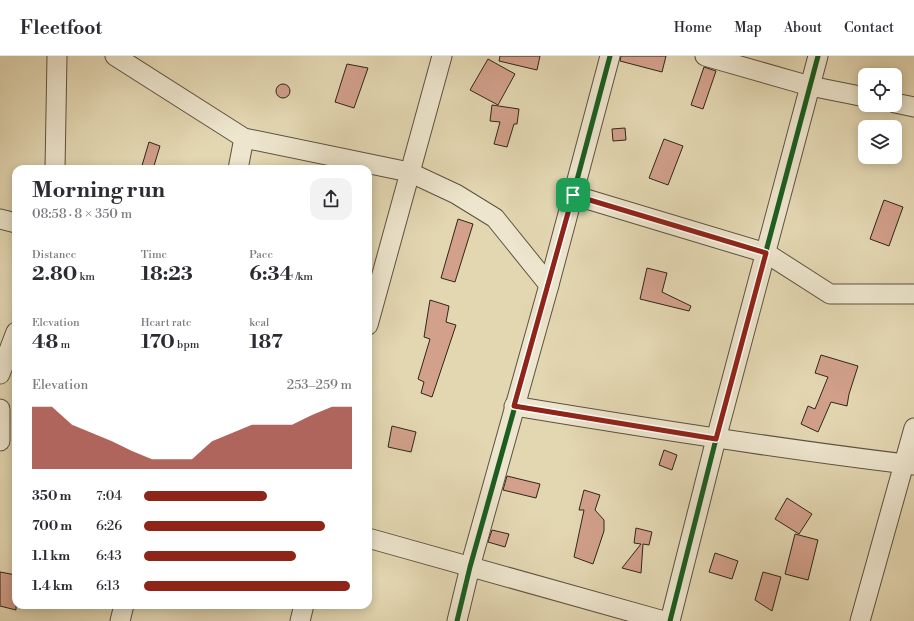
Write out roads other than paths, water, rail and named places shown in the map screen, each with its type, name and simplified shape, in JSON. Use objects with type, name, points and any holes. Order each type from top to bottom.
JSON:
[{"type":"street","points":[[55,165],[56,56]]},
{"type":"street","points":[[115,56],[244,138],[409,172],[456,194],[495,218],[549,285]]},
{"type":"street","points":[[372,305],[442,56]]},
{"type":"street","points":[[457,621],[470,567],[549,285],[610,56]]},
{"type":"street","points":[[705,56],[810,86],[858,96]]},
{"type":"street","points":[[670,621],[716,439],[818,56]]},
{"type":"street","points":[[902,104],[914,107]]},
{"type":"street","points":[[239,165],[244,138]]},
{"type":"street","points":[[573,195],[766,253],[830,294],[914,294]]},
{"type":"street","points":[[0,219],[12,222]]},
{"type":"street","points":[[0,374],[12,342]]},
{"type":"street","points":[[514,406],[716,439],[909,465]]},
{"type":"street","points":[[0,409],[4,439]]},
{"type":"street","points":[[860,621],[909,465],[914,428]]},
{"type":"street","points":[[372,539],[664,621]]},
{"type":"street","points":[[120,621],[123,609]]},
{"type":"street","points":[[300,621],[303,609]]}]
